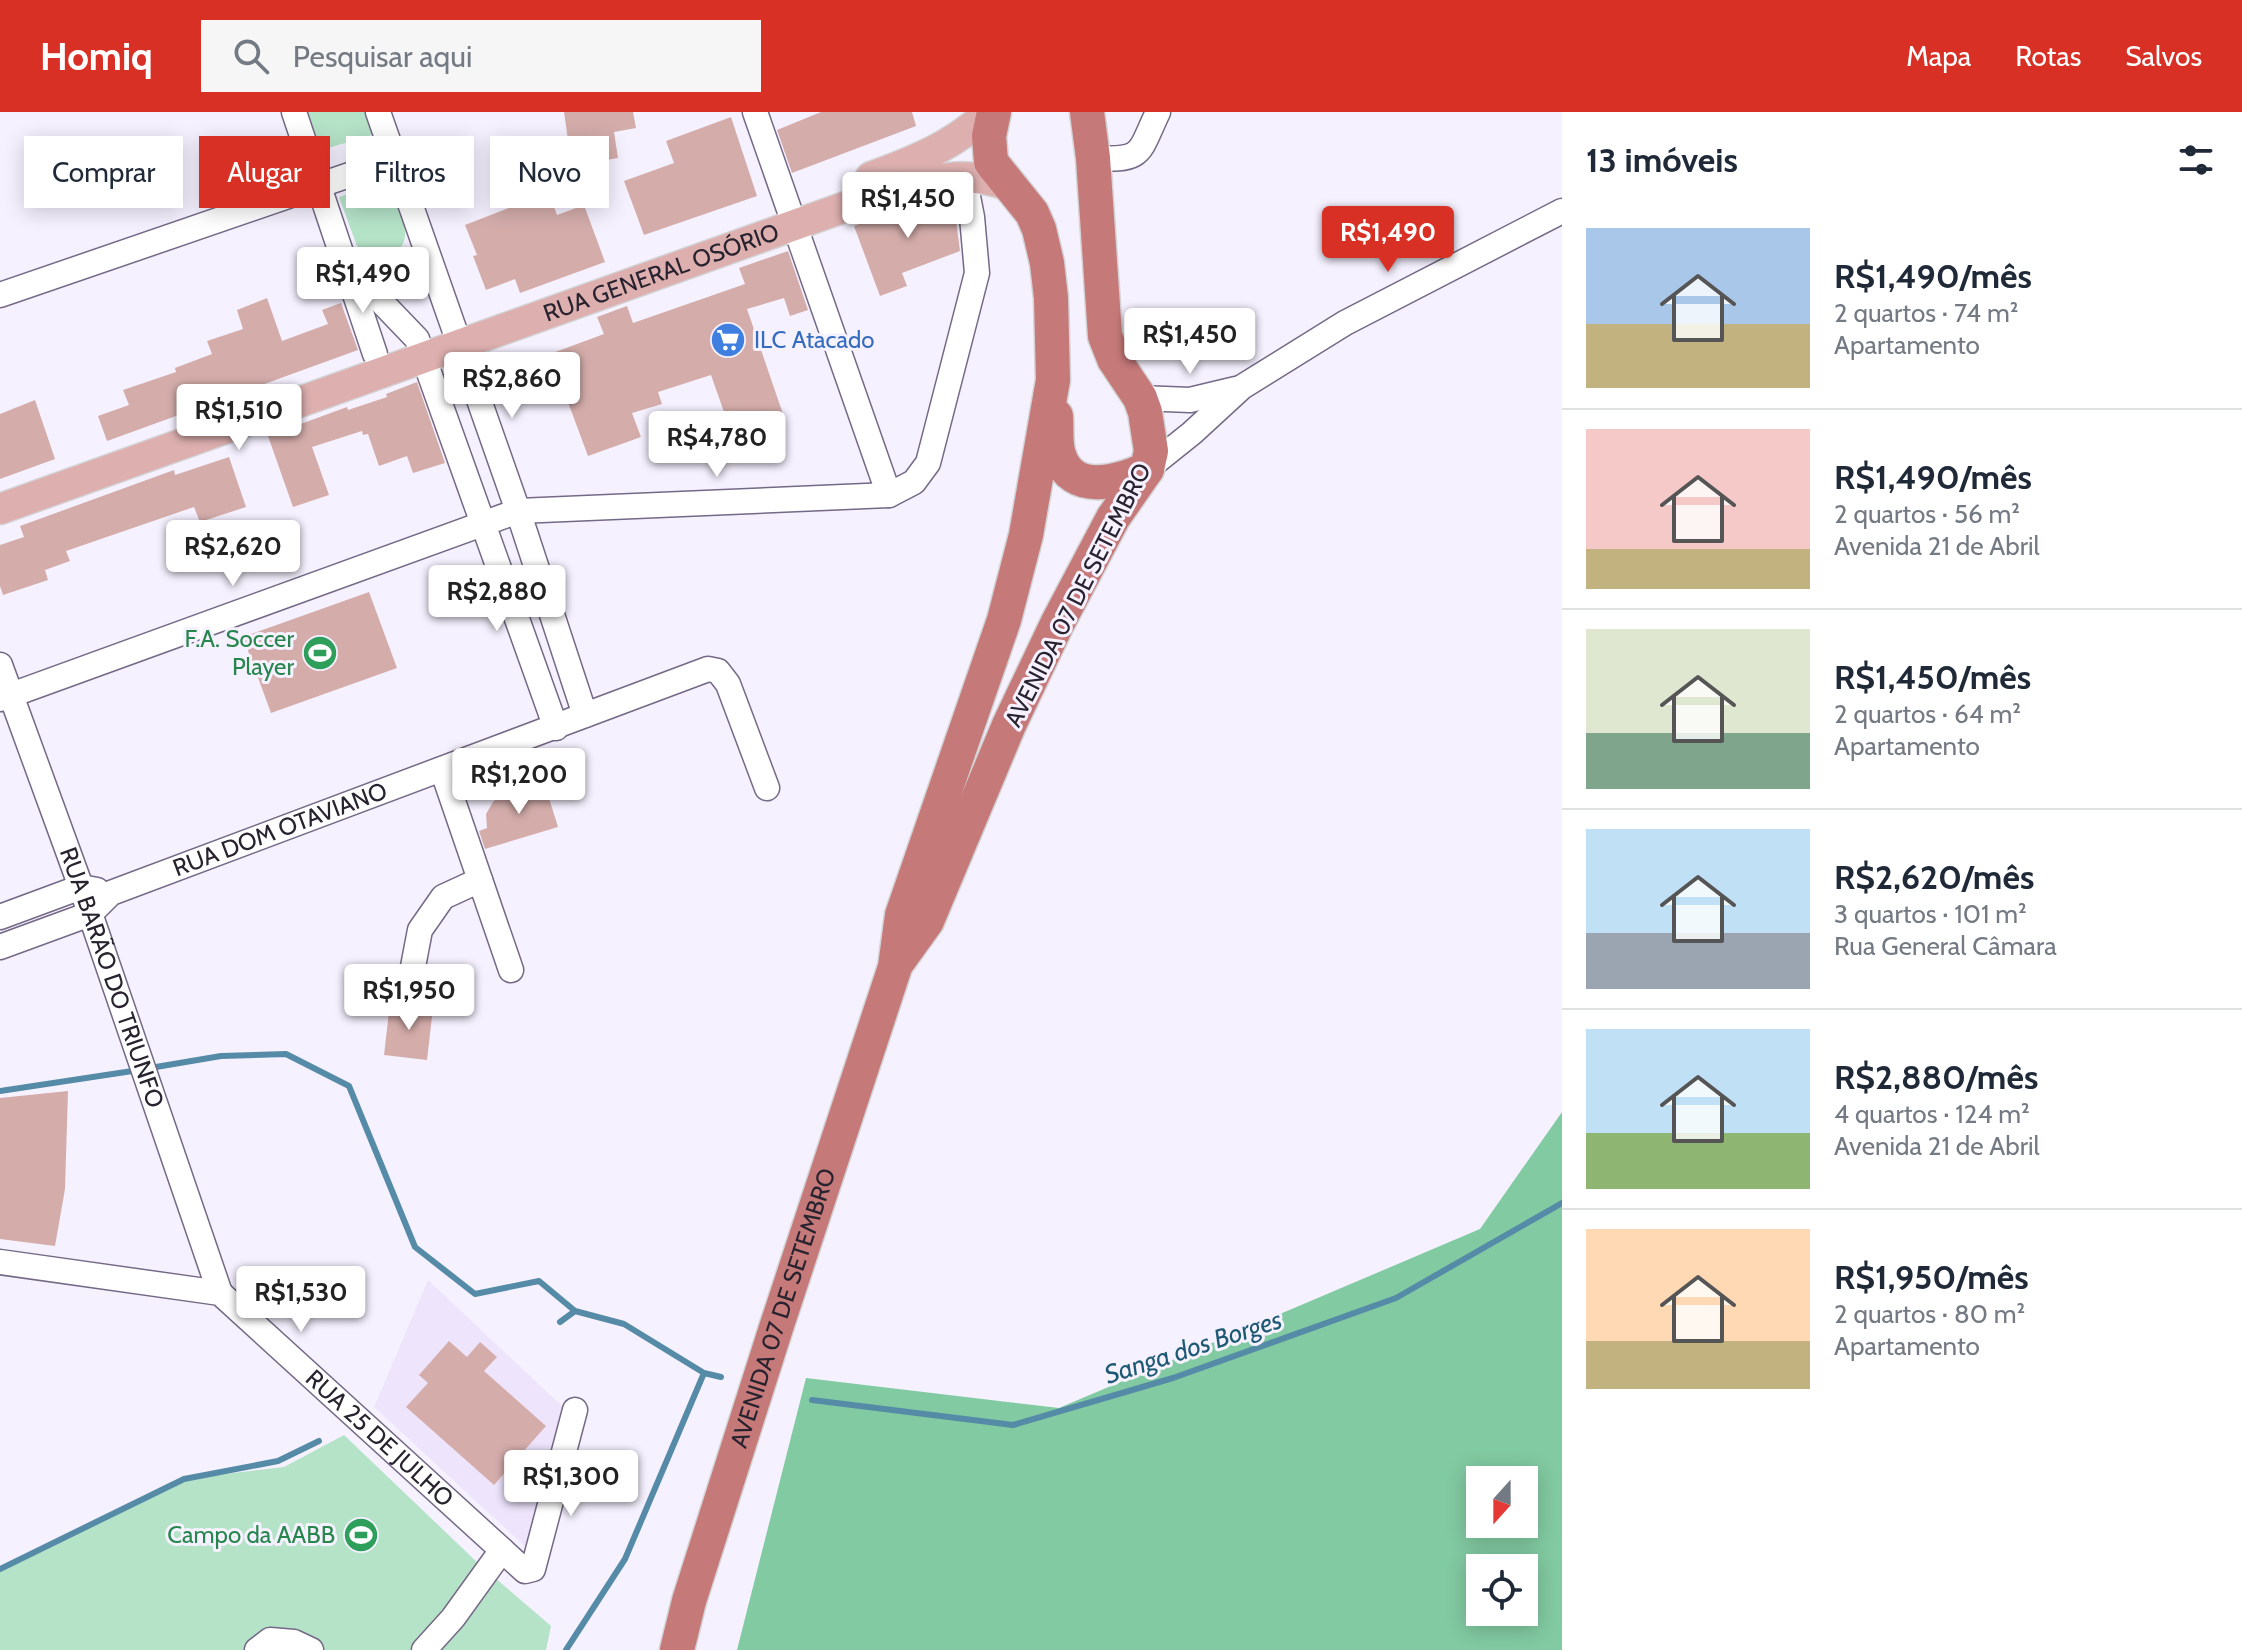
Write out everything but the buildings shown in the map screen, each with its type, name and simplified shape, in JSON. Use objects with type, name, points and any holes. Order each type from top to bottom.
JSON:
[{"type":"highway","name":"AVENIDA 07 DE SETEMBRO","points":[[677,1650],[689,1601],[776,1328],[895,967],[902,915],[1004,620],[1026,535],[1053,380],[1051,298],[1047,263],[1032,213],[991,162],[988,148],[992,112]]},
{"type":"highway","points":[[1078,112],[1093,158]]},
{"type":"highway","name":"AVENIDA 07 DE SETEMBRO","points":[[895,967],[927,921],[1009,725],[1057,624],[1113,518],[1147,469],[1151,451],[1145,412],[1140,398],[1114,359],[1105,336],[1087,112]]},
{"type":"highway","points":[[1053,380],[1058,453],[1067,471],[1081,480],[1101,483],[1119,481],[1147,469]]},
{"type":"main road","name":"RUA GENERAL OSÓRIO","points":[[0,509],[420,348],[791,216],[928,155],[955,141],[992,112]]},
{"type":"main road","name":"RUA GENERAL OSÓRIO","points":[[791,216],[901,187],[964,176],[989,178],[1009,186]]},
{"type":"main road","name":"RUA GENERAL OSÓRIO","points":[[0,491],[375,354],[420,348]]},
{"type":"street","points":[[294,112],[301,136]]},
{"type":"street","points":[[378,112],[386,136]]},
{"type":"street","points":[[755,112],[889,495]]},
{"type":"street","points":[[1093,158],[1122,160],[1135,155],[1145,143],[1158,112]]},
{"type":"street","points":[[5,697],[518,511],[889,495],[914,482],[928,463],[977,273],[972,217],[964,176]]},
{"type":"street","points":[[0,295],[253,208]]},
{"type":"street","points":[[325,208],[375,354]]},
{"type":"street","points":[[411,208],[518,511],[585,715]]},
{"type":"street","points":[[1147,469],[1242,387],[1345,323],[1562,211]]},
{"type":"street","points":[[343,262],[420,348],[556,728]]},
{"type":"street","points":[[1140,398],[1190,400],[1242,387]]},
{"type":"street","name":"RUA BARÃO DO TRIUNFO","points":[[0,665],[5,697],[81,887],[220,1293]]},
{"type":"street","name":"RUA DOM OTAVIANO","points":[[0,947],[90,914],[111,893],[708,669],[718,671],[728,684],[767,788]]},
{"type":"street","points":[[442,769],[511,970]]},
{"type":"street","points":[[408,993],[420,930],[443,897],[480,880]]},
{"type":"street","points":[[0,917],[81,887],[111,893]]},
{"type":"street","points":[[0,1262],[220,1293]]},
{"type":"street","name":"RUA 25 DE JULHO","points":[[220,1293],[525,1571],[533,1569],[575,1410]]},
{"type":"street","points":[[424,1650],[488,1572],[502,1550]]},
{"type":"street","points":[[257,1650],[270,1640],[294,1642],[311,1650]]},
{"type":"shaded area","points":[[428,1280],[564,1408],[533,1554],[374,1407]]},
{"type":"green space","points":[[306,112],[368,112],[375,134],[346,136],[346,143],[330,147],[330,136],[313,136]]},
{"type":"green space","points":[[346,195],[346,208],[398,208],[405,231],[401,247],[395,252],[380,255],[357,246],[339,197]]},
{"type":"green space","points":[[1562,1112],[1562,1650],[737,1650],[806,1378],[1059,1408],[1480,1229]]},
{"type":"green space","points":[[344,1435],[480,1565],[551,1626],[546,1650],[0,1650],[0,1569],[184,1479],[284,1467]]},
{"type":"waterway","points":[[150,1068],[221,1056],[286,1054],[349,1086],[415,1247],[475,1294],[539,1281],[575,1311]]},
{"type":"waterway","points":[[0,1091],[139,1070]]},
{"type":"waterway","name":"Sanga dos Borges","points":[[812,1400],[1013,1425],[1173,1378],[1396,1298],[1562,1203]]},
{"type":"waterway","points":[[560,1322],[575,1311],[624,1324],[704,1373]]},
{"type":"waterway","name":"Sanga dos Borges","points":[[566,1650],[625,1559],[704,1373],[721,1377]]},
{"type":"waterway","points":[[0,1569],[184,1479],[278,1461],[319,1441]]},
{"type":"place","name":"ILC Atacado","points":[[728,340]]},
{"type":"place","name":"F.A. Soccer Player","points":[[320,653]]},
{"type":"place","name":"Campo da AABB","points":[[361,1535]]}]
